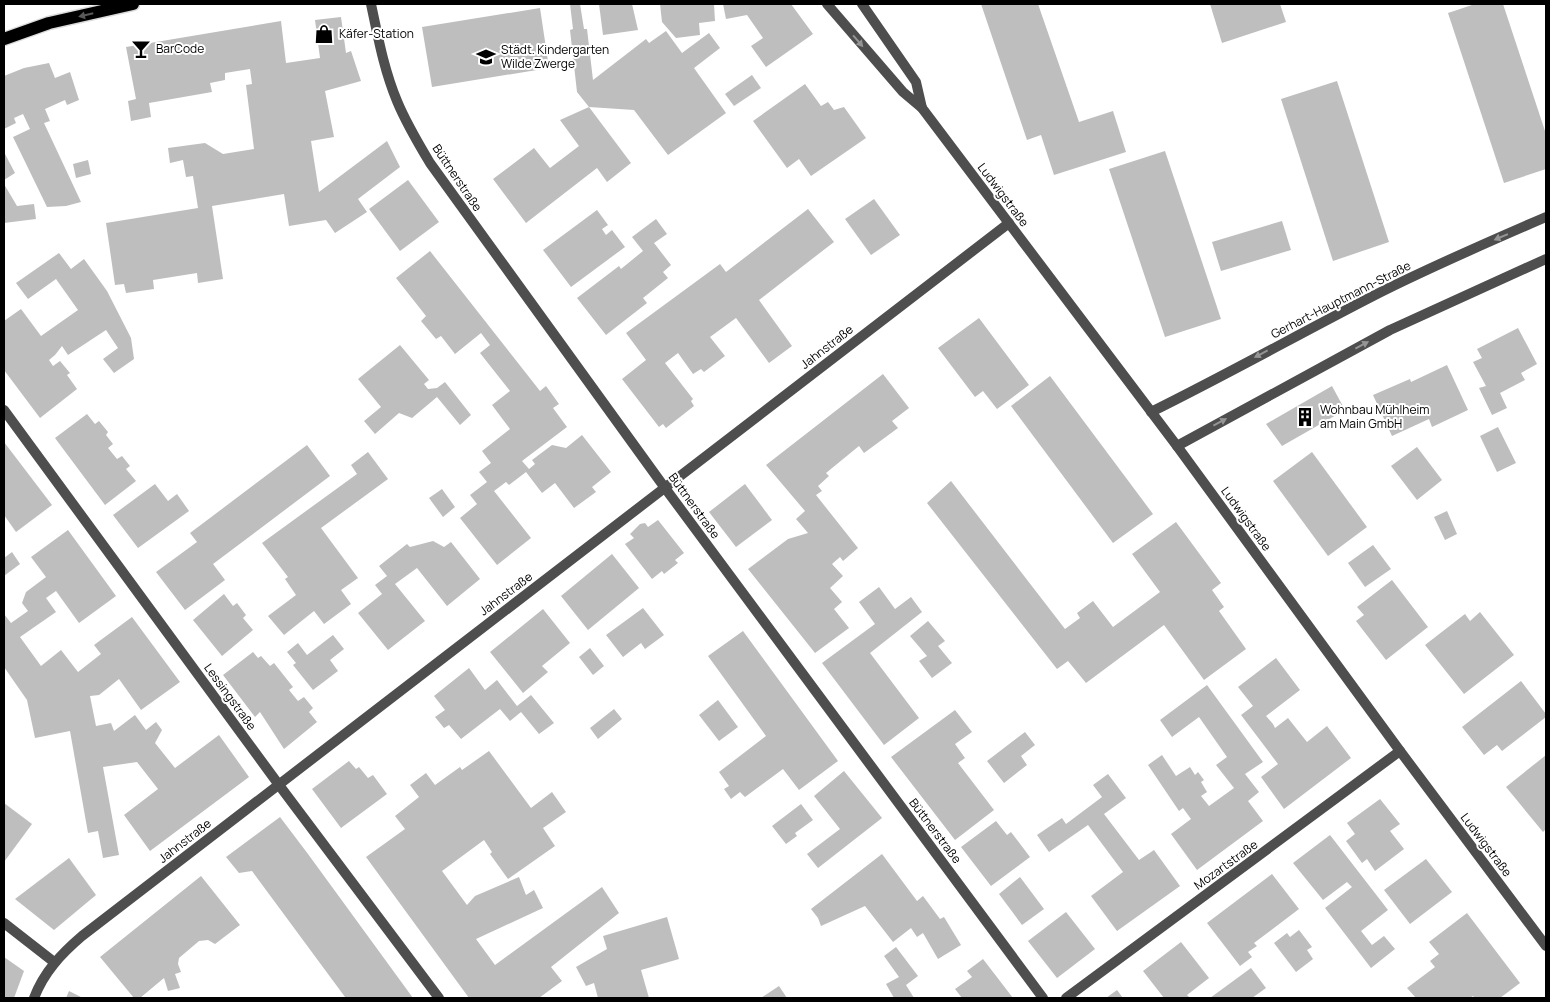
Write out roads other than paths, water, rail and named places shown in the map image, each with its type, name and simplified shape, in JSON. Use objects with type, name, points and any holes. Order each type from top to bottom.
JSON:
[{"type":"main road","points":[[4,39],[49,23],[133,4]]},
{"type":"street","name":"Büttnerstraße","points":[[371,4],[385,68],[397,101],[410,130],[455,200],[665,488],[1044,998]]},
{"type":"street","name":"Ludwigstraße","points":[[827,4],[903,92],[922,108],[1177,446],[1400,751],[1546,946]]},
{"type":"street","name":"Ludwigstraße","points":[[862,4],[916,82],[922,108]]},
{"type":"street","name":"Gerhart-Hauptmann-Straße","points":[[1151,412],[1375,295],[1546,217]]},
{"type":"street","name":"Jahnstraße","points":[[34,998],[45,975],[54,962],[82,936],[1009,223]]},
{"type":"street","points":[[1177,446],[1390,330],[1546,258]]},
{"type":"street","name":"Lessingstraße","points":[[4,410],[279,785],[439,998]]},
{"type":"street","name":"Mozartstraße","points":[[1066,998],[1400,751]]},
{"type":"street","points":[[4,923],[54,962]]},
{"type":"place","name":"Käfer-Station","points":[[324,34]]},
{"type":"place","name":"BarCode","points":[[141,49]]},
{"type":"place","name":"Städt. Kindergarten Wilde Zwerge","points":[[486,57]]},
{"type":"place","name":"Wohnbau Mühlheim am Main GmbH","points":[[1305,417]]}]
